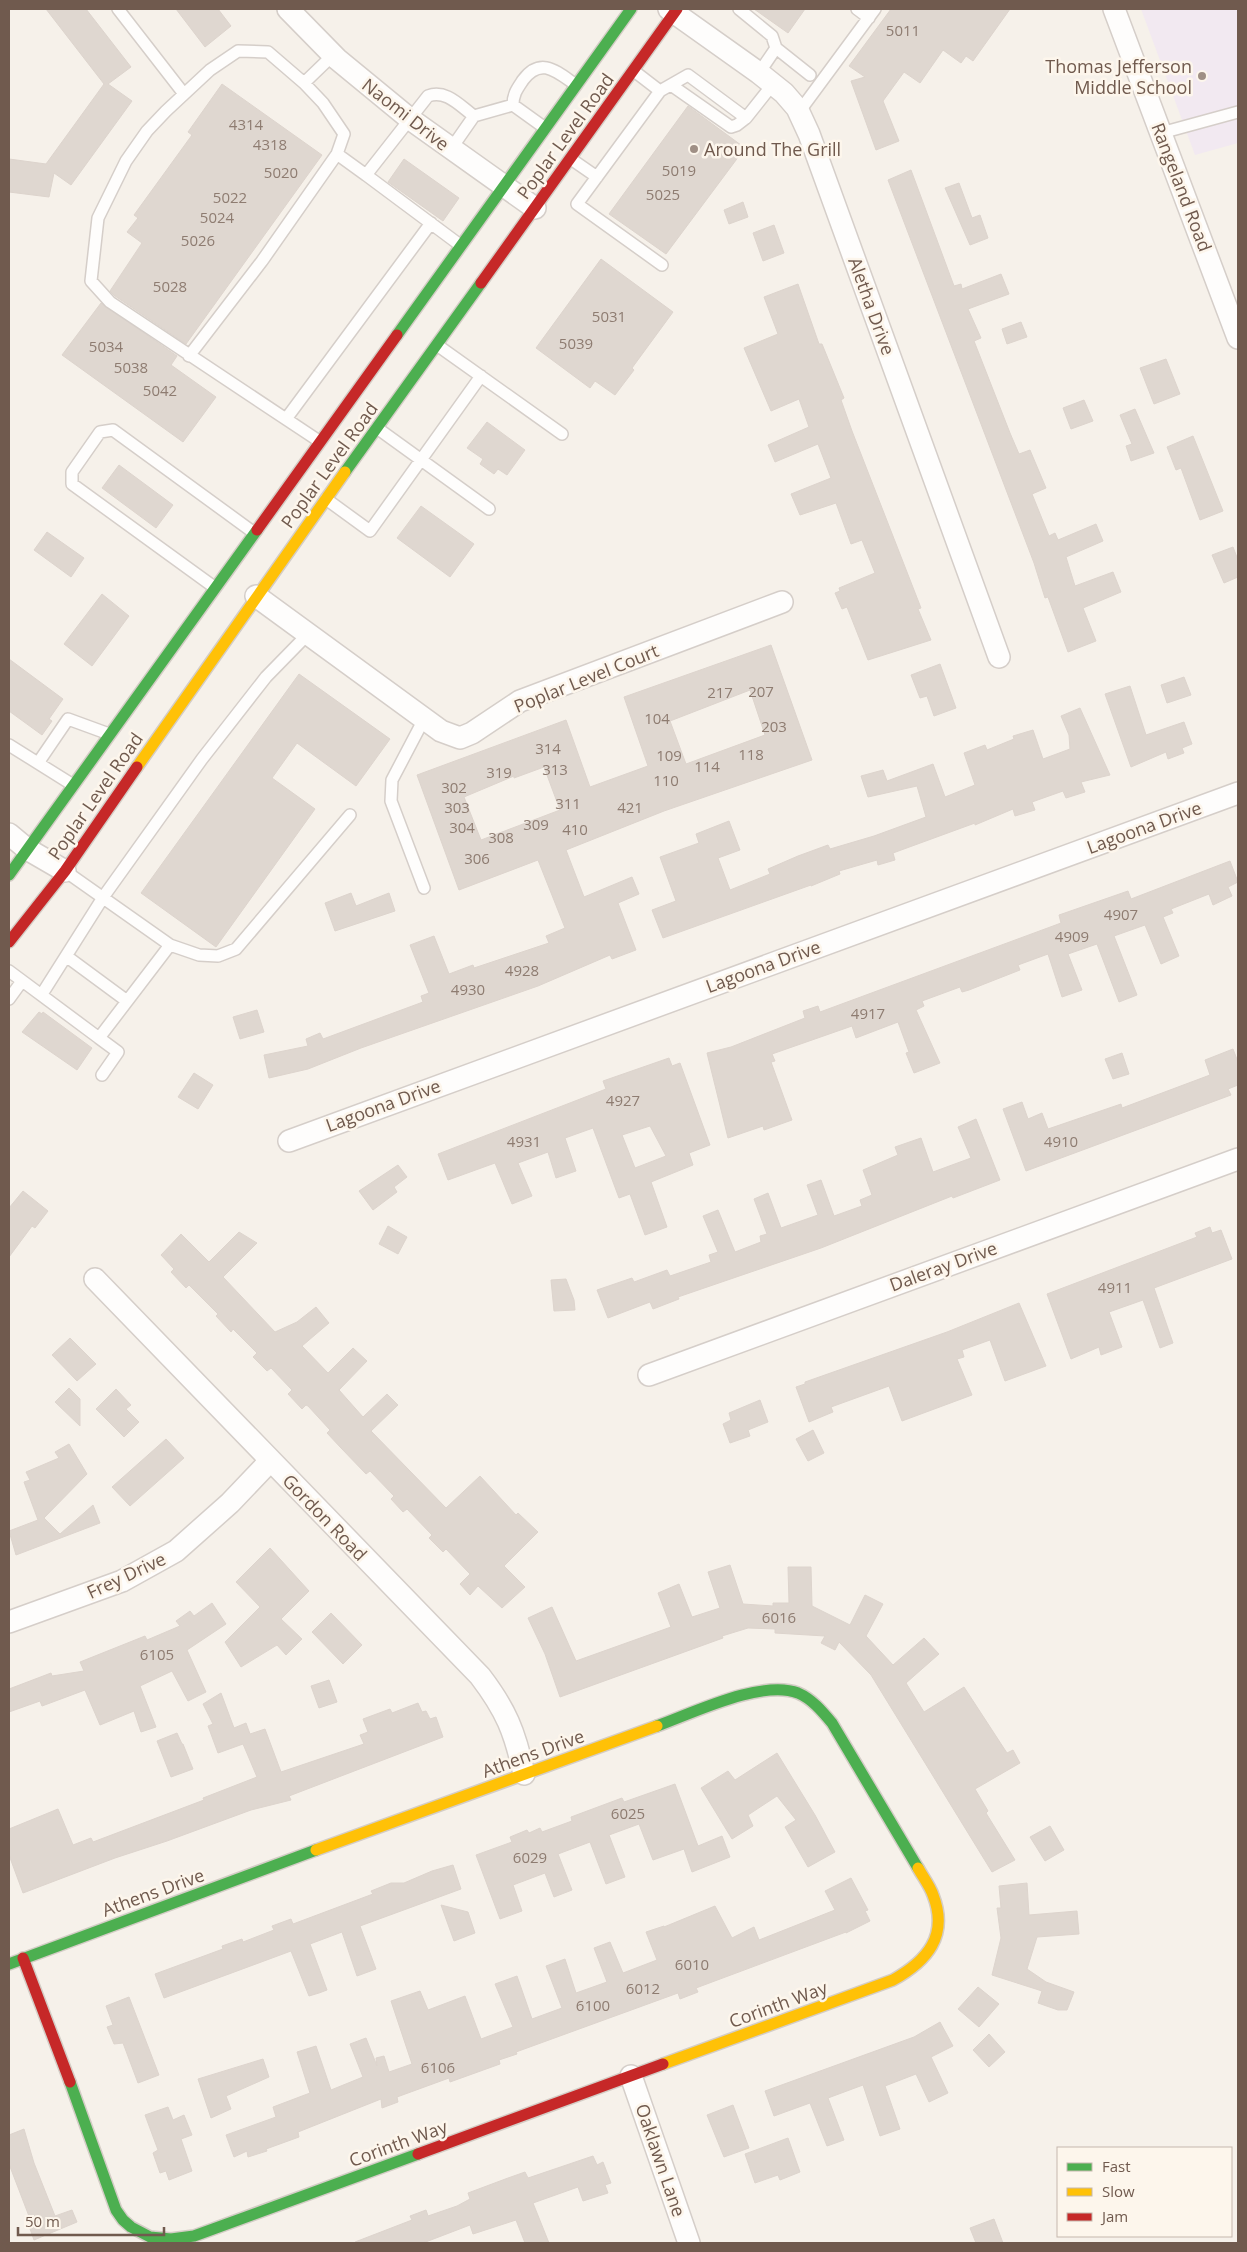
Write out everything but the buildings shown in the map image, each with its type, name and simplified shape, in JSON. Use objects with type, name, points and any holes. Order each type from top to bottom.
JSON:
[{"type":"street","name":"Naomi Drive","points":[[288,9],[333,55],[410,119],[535,208]]},
{"type":"street","name":"Poplar Level Road","points":[[9,875],[214,587],[631,9]]},
{"type":"street","name":"Rangeland Road","points":[[1114,9],[1238,338]]},
{"type":"street","name":"Poplar Level Road","points":[[9,942],[65,871],[256,596],[634,72],[674,10]]},
{"type":"street","name":"Aletha Drive","points":[[674,10],[766,78],[784,93],[799,112],[809,134],[999,657]]},
{"type":"street","name":"Poplar Level Court","points":[[256,596],[441,731],[460,738],[472,733],[520,701],[782,602]]},
{"type":"street","name":"Lagoona Drive","points":[[288,1141],[1238,793]]},
{"type":"street","points":[[9,834],[27,849],[65,871]]},
{"type":"street","name":"Daleray Drive","points":[[649,1375],[1238,1159]]},
{"type":"street","name":"Gordon Road","points":[[95,1279],[480,1676],[495,1696],[509,1720],[518,1744],[524,1774]]},
{"type":"street","name":"Frey Drive","points":[[9,1622],[122,1581],[176,1551],[230,1503],[270,1460]]},
{"type":"street","name":"Athens Drive","points":[[9,1964],[748,1693],[781,1688],[795,1691],[809,1698],[822,1708],[832,1724],[934,1894],[939,1920],[935,1938]]},
{"type":"street","name":"Corinth Way","points":[[23,1958],[35,1986],[116,2210],[123,2222],[151,2239],[179,2240],[893,1980],[919,1964],[928,1955],[935,1938]]},
{"type":"street","name":"Oaklawn Lane","points":[[631,2076],[690,2243]]},
{"type":"lane","points":[[118,9],[184,94]]},
{"type":"lane","points":[[738,9],[772,36],[776,48],[810,75]]},
{"type":"lane","points":[[799,112],[872,13],[857,9]]},
{"type":"lane","points":[[671,84],[731,127],[746,118],[766,78],[776,48]]},
{"type":"lane","points":[[190,356],[262,261],[337,154],[344,134],[323,103],[304,83],[268,52],[238,51],[210,70],[147,131],[126,161],[98,218],[91,280],[110,302],[190,356],[319,441]]},
{"type":"lane","points":[[304,83],[333,55]]},
{"type":"lane","points":[[513,104],[513,95],[530,72],[537,68],[546,67],[555,70],[576,85]]},
{"type":"lane","points":[[634,72],[660,91]]},
{"type":"lane","points":[[662,265],[577,204],[660,91],[688,75],[746,118]]},
{"type":"lane","points":[[366,176],[428,96],[436,93],[444,94],[474,116]]},
{"type":"lane","points":[[451,149],[474,116],[513,104]]},
{"type":"lane","points":[[513,104],[545,128]]},
{"type":"lane","points":[[1161,133],[1238,112]]},
{"type":"lane","points":[[337,154],[460,246]]},
{"type":"lane","points":[[570,159],[598,177]]},
{"type":"lane","points":[[286,419],[431,223]]},
{"type":"lane","points":[[437,344],[562,434]]},
{"type":"lane","points":[[326,498],[370,532],[481,376]]},
{"type":"lane","points":[[377,428],[489,509]]},
{"type":"lane","points":[[214,587],[72,484],[72,472],[100,432],[113,430],[254,532]]},
{"type":"lane","points":[[42,994],[104,896],[202,760],[266,676],[308,634]]},
{"type":"lane","points":[[38,763],[68,719],[110,734]]},
{"type":"lane","points":[[424,719],[392,780],[391,794],[391,801],[424,888]]},
{"type":"lane","points":[[11,751],[38,763],[73,785]]},
{"type":"lane","points":[[65,871],[104,896],[170,945],[199,955],[218,956],[236,949],[350,815]]},
{"type":"lane","points":[[99,1038],[170,945]]},
{"type":"lane","points":[[66,956],[127,1001]]},
{"type":"lane","points":[[9,971],[118,1052],[102,1075]]},
{"type":"lane","points":[[9,999],[22,981]]},
{"type":"shaded area","name":"Thomas Jefferson Middle School","points":[[1141,9],[1238,9],[1238,143],[1195,155]]},
{"type":"traffic: fast","points":[[397,335],[631,9]]},
{"type":"traffic: fast","points":[[345,472],[481,283]]},
{"type":"traffic: fast","points":[[9,875],[257,530]]},
{"type":"traffic: fast","points":[[657,1726],[708,1706],[747,1694],[766,1690],[783,1690],[798,1693],[816,1706],[832,1723],[918,1868]]},
{"type":"traffic: fast","points":[[9,1964],[316,1850]]},
{"type":"traffic: fast","points":[[70,2082],[116,2210],[131,2227],[150,2237],[171,2239],[194,2236],[418,2154]]},
{"type":"traffic: slow","points":[[137,767],[345,472]]},
{"type":"traffic: slow","points":[[316,1850],[657,1726]]},
{"type":"traffic: slow","points":[[663,2064],[893,1980],[905,1973],[925,1956],[932,1946],[938,1923],[933,1895],[918,1868]]},
{"type":"traffic: jam","points":[[481,283],[677,9]]},
{"type":"traffic: jam","points":[[257,530],[397,335]]},
{"type":"traffic: jam","points":[[9,942],[65,871],[137,767]]},
{"type":"traffic: jam","points":[[23,1958],[70,2082]]},
{"type":"traffic: jam","points":[[418,2154],[663,2064]]},
{"type":"place","name":"Thomas Jefferson Middle School","points":[[1202,76]]},
{"type":"place","name":"Around The Grill","points":[[694,149]]}]
